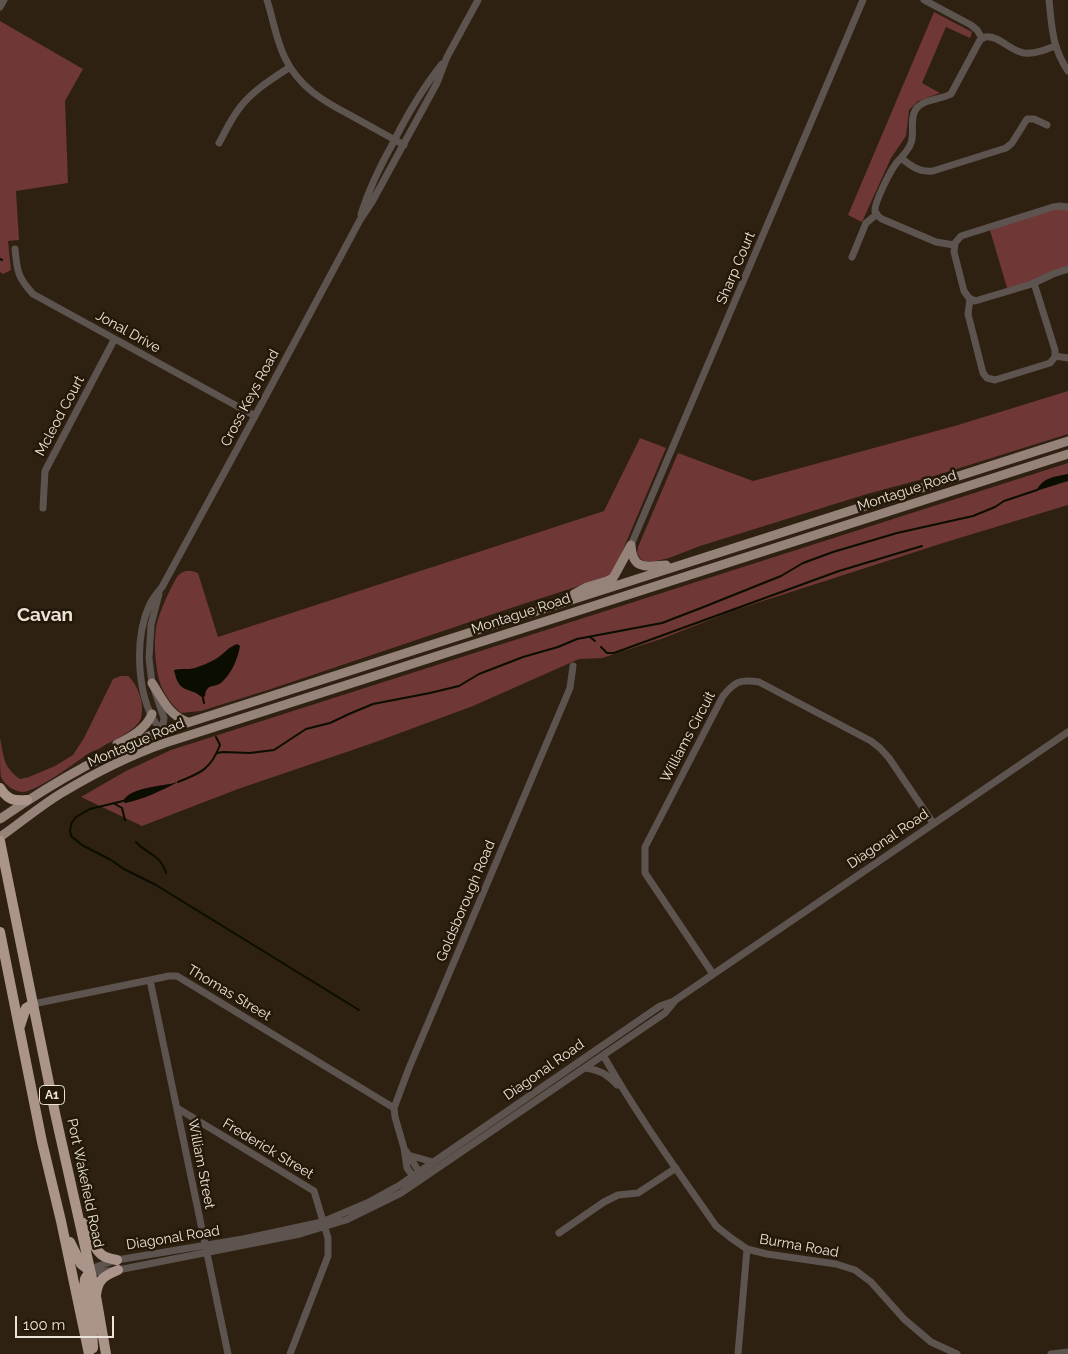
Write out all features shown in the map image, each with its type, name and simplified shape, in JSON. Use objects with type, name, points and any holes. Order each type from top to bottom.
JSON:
[{"type":"highway","points":[[0,788],[12,800],[27,800]]},
{"type":"highway","name":"Port Wakefield Road","points":[[0,839],[49,1083],[96,1296],[106,1354]]},
{"type":"highway","name":"A1","points":[[0,932],[35,1108],[89,1354]]},
{"type":"highway","points":[[19,1029],[26,1008],[33,1004]]},
{"type":"highway","points":[[35,1108],[44,1108],[47,1105],[49,1083]]},
{"type":"highway","points":[[71,1187],[94,1246],[102,1255],[118,1265],[103,1277],[97,1286],[96,1296]]},
{"type":"highway","points":[[61,1221],[74,1252],[81,1264],[90,1271],[85,1279],[84,1287],[92,1325],[94,1354]]},
{"type":"main road","name":"Montague Road","points":[[0,819],[27,800],[116,750],[162,731],[1068,441]]},
{"type":"main road","name":"Montague Road","points":[[0,839],[59,795],[89,777],[131,756],[165,742],[1068,454]]},
{"type":"main road","points":[[630,545],[634,559],[640,566],[651,567],[690,562]]},
{"type":"main road","points":[[550,606],[587,587],[613,578],[630,545]]},
{"type":"main road","points":[[152,683],[174,715],[188,722]]},
{"type":"main road","points":[[74,773],[95,755],[137,732],[148,722],[152,714]]},
{"type":"main road","points":[[131,756],[148,745],[162,731],[172,734],[234,720]]},
{"type":"street","points":[[0,7],[4,0]]},
{"type":"street","points":[[267,0],[280,46],[290,67],[300,81],[317,96],[404,145]]},
{"type":"street","name":"Cross Keys Road","points":[[162,731],[156,724],[144,693],[139,658],[143,625],[150,604],[162,587],[360,220],[404,145],[478,0]]},
{"type":"street","name":"Sharp Court","points":[[630,545],[863,0]]},
{"type":"street","points":[[924,0],[970,25],[977,30],[982,38]]},
{"type":"street","points":[[1048,0],[1055,46],[1068,71]]},
{"type":"street","points":[[982,38],[993,38],[1017,51],[1025,53],[1035,53],[1055,46]]},
{"type":"street","points":[[852,257],[866,223],[876,214],[876,206],[882,189],[894,166],[911,144],[913,119],[917,109],[924,103],[951,94],[982,38]]},
{"type":"street","name":"Cross Keys Road","points":[[360,220],[365,201],[376,174],[394,140],[418,96],[447,58]]},
{"type":"street","points":[[219,142],[245,102],[273,78],[290,67]]},
{"type":"street","points":[[901,158],[910,166],[922,172],[933,171],[1006,148],[1012,143],[1027,119],[1034,119],[1047,125]]},
{"type":"street","points":[[1068,207],[1053,207],[961,236],[954,245],[964,291],[970,299],[978,301],[1034,283],[1068,269]]},
{"type":"street","points":[[876,214],[882,219],[935,241],[954,245]]},
{"type":"street","name":"Jonal Drive","points":[[15,249],[17,269],[23,283],[34,294],[114,340],[255,416]]},
{"type":"street","points":[[970,299],[968,314],[982,373],[987,378],[994,380],[1050,363],[1054,360],[1055,350],[1034,283]]},
{"type":"street","name":"Mcleod Court","points":[[43,508],[45,471],[114,340]]},
{"type":"street","points":[[1055,356],[1068,358]]},
{"type":"street","name":"Cross Keys Road","points":[[162,587],[152,618],[149,658],[152,683],[164,718],[162,731]]},
{"type":"street","name":"Goldsborough Road","points":[[394,1108],[409,1068],[570,688],[573,666]]},
{"type":"street","name":"Williams Circuit","points":[[713,974],[646,873],[644,847],[723,696],[730,687],[739,682],[760,682],[880,748],[889,758],[933,823]]},
{"type":"street","name":"Diagonal Road","points":[[90,1271],[96,1272],[118,1265],[206,1249],[273,1240],[357,1216],[401,1192],[434,1162],[582,1058],[660,1006],[674,1001],[1068,732]]},
{"type":"street","name":"Thomas Street","points":[[33,1004],[169,976],[177,976],[394,1108]]},
{"type":"street","name":"William Street","points":[[150,980],[228,1354]]},
{"type":"street","name":"Diagonal Road","points":[[418,1177],[585,1068],[665,1013],[674,1001]]},
{"type":"street","points":[[582,1058],[603,1055],[623,1090]]},
{"type":"street","points":[[585,1068],[606,1074],[623,1090]]},
{"type":"street","name":"Burma Road","points":[[623,1090],[716,1226],[731,1238],[747,1249],[836,1264],[855,1270],[872,1282],[904,1319],[932,1342],[956,1354]]},
{"type":"street","name":"Frederick Street","points":[[178,1108],[314,1191],[323,1225]]},
{"type":"street","points":[[394,1108],[394,1117],[404,1148],[407,1168],[418,1177]]},
{"type":"street","points":[[404,1148],[418,1177]]},
{"type":"street","points":[[408,1155],[434,1162]]},
{"type":"street","points":[[559,1233],[618,1194],[638,1192],[676,1168]]},
{"type":"street","points":[[291,1354],[328,1256],[328,1238],[323,1225]]},
{"type":"street","points":[[738,1354],[747,1249]]},
{"type":"street","points":[[1051,1354],[1068,1352]]},
{"type":"shaded area","points":[[934,12],[972,32],[970,38],[946,27],[922,83],[940,93],[918,101],[909,110],[906,136],[891,158],[862,222],[848,215]]},
{"type":"shaded area","points":[[0,21],[83,69],[65,101],[68,183],[16,191],[19,240],[8,241],[11,270],[3,274],[0,272]]},
{"type":"shaded area","points":[[1053,207],[1068,207],[1068,269],[1008,291],[989,227]]},
{"type":"shaded area","points":[[1068,391],[1068,434],[934,476],[867,494],[700,546],[669,558],[652,562],[644,561],[637,553],[678,453],[753,481],[958,425]]},
{"type":"shaded area","points":[[640,438],[666,448],[614,571],[610,576],[201,711],[181,713],[164,692],[156,665],[156,630],[160,614],[170,590],[180,574],[187,571],[198,573],[218,637],[604,511]]},
{"type":"shaded area","points":[[1068,463],[1068,505],[735,610],[661,639],[602,658],[579,659],[473,706],[373,743],[238,789],[142,826],[81,797],[126,771],[171,750]]},
{"type":"shaded area","points":[[1068,474],[1068,481],[1036,491],[1046,480]]},
{"type":"shaded area","points":[[237,644],[240,646],[232,670],[222,682],[209,687],[203,698],[185,689],[178,682],[174,670],[192,669],[202,665],[217,658]]},
{"type":"shaded area","points":[[128,676],[132,680],[140,695],[142,713],[136,726],[120,737],[91,752],[47,782],[29,791],[15,790],[4,782],[1,777],[0,738],[7,766],[20,779],[55,766],[73,755],[84,738],[113,679]]},
{"type":"shaded area","points":[[178,782],[138,800],[125,803],[123,801],[133,792]]},
{"type":"waterway","points":[[217,753],[250,753],[274,750],[306,729],[330,723],[373,704],[459,686],[479,674],[577,639],[662,623],[781,576],[803,563],[833,552],[897,533],[973,516],[1004,501],[1037,490]]},
{"type":"waterway","points":[[601,647],[607,653],[614,653],[839,571],[922,546]]},
{"type":"waterway","points":[[590,637],[595,641]]},
{"type":"waterway","points":[[203,698],[204,703]]},
{"type":"waterway","points":[[178,782],[199,773],[209,765],[220,745],[216,737]]},
{"type":"waterway","points":[[123,801],[90,809],[76,817],[72,822],[71,836],[82,845],[156,885],[359,1010]]},
{"type":"waterway","points":[[115,804],[122,808],[125,820]]},
{"type":"waterway","points":[[136,842],[157,858],[166,873]]},
{"type":"district","name":"Cavan","points":[[45,615]]}]
